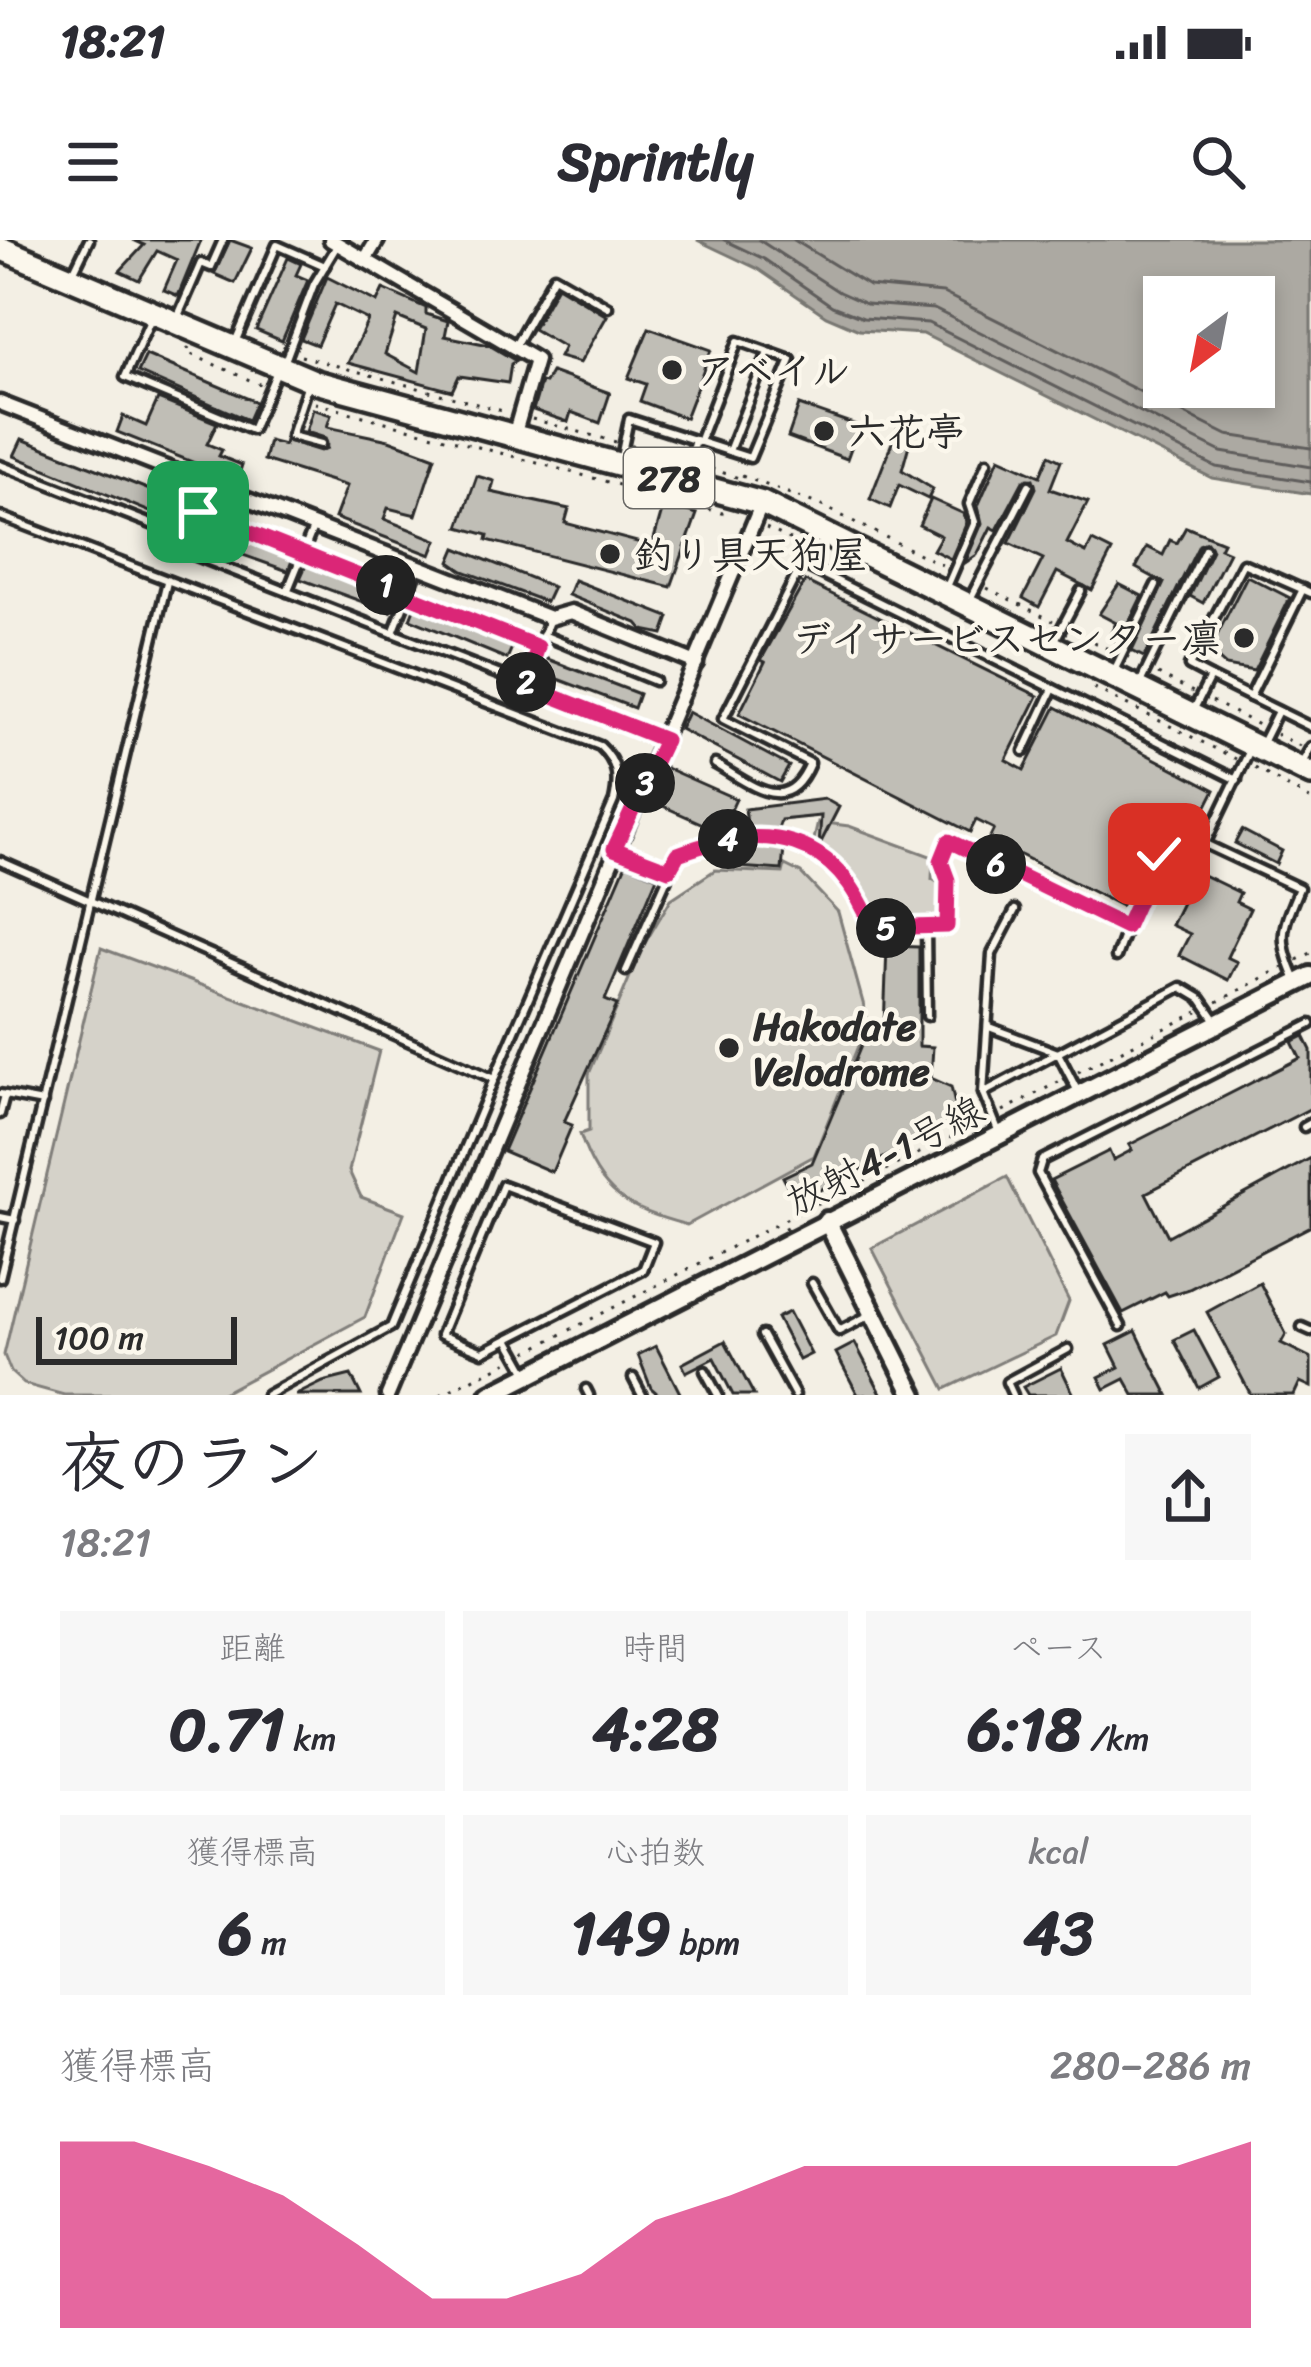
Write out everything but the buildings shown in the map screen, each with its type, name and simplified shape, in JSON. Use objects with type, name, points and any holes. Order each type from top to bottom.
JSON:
[{"type":"highway","name":"278","points":[[1,245],[232,349],[283,363],[309,380],[517,426],[737,485],[758,513],[949,581],[1058,636],[1110,673],[1143,678],[1196,705],[1256,747],[1308,760]]},
{"type":"street","points":[[365,260],[377,240]]},
{"type":"street","points":[[334,242],[536,360],[517,426]]},
{"type":"street","points":[[0,403],[550,617],[571,612],[696,663]]},
{"type":"street","points":[[388,1395],[758,513]]},
{"type":"street","name":"放射4-1号線","points":[[490,1395],[1304,980]]},
{"type":"street","points":[[827,1221],[914,1395]]},
{"type":"lane","points":[[70,278],[89,240]]},
{"type":"lane","points":[[175,324],[201,263],[211,267],[223,240]]},
{"type":"lane","points":[[152,314],[125,377],[252,430],[334,242]]},
{"type":"lane","points":[[232,349],[277,245],[325,266]]},
{"type":"lane","points":[[514,347],[554,276],[608,307]]},
{"type":"lane","points":[[621,454],[629,419],[697,441],[729,451],[750,458],[790,360],[738,341],[697,441],[685,471]]},
{"type":"lane","points":[[729,451],[768,352]]},
{"type":"lane","points":[[309,380],[291,436],[321,444]]},
{"type":"lane","points":[[949,581],[975,522],[969,503],[988,462]]},
{"type":"lane","points":[[0,465],[188,538]]},
{"type":"lane","points":[[973,593],[1029,485]]},
{"type":"lane","points":[[208,486],[183,550],[665,740]]},
{"type":"lane","points":[[198,512],[538,647]]},
{"type":"lane","points":[[0,516],[600,746],[612,758],[618,781],[614,801],[391,1327],[267,1395]]},
{"type":"lane","points":[[287,592],[314,526]]},
{"type":"lane","points":[[1143,678],[1205,549]]},
{"type":"lane","points":[[1250,697],[1307,591],[1243,562],[1189,665],[1210,677],[1250,697],[1311,727]]},
{"type":"lane","points":[[715,764],[769,794],[792,793],[810,764],[723,718],[802,564],[1237,780]]},
{"type":"lane","points":[[393,633],[419,567]]},
{"type":"lane","points":[[0,1278],[167,581]]},
{"type":"lane","points":[[1110,673],[1156,585]]},
{"type":"lane","points":[[1058,636],[1081,591]]},
{"type":"lane","points":[[525,685],[550,617]]},
{"type":"lane","points":[[543,635],[655,681]]},
{"type":"lane","points":[[1196,705],[1210,677]]},
{"type":"lane","points":[[1024,751],[1054,689]]},
{"type":"lane","points":[[1205,844],[1279,711]]},
{"type":"lane","points":[[626,970],[678,854],[714,840],[771,835],[797,842],[840,872],[861,899],[872,928],[947,926],[950,918],[941,861],[949,841],[1126,927]]},
{"type":"lane","points":[[1116,957],[1164,847],[1205,844],[1299,888],[1282,930],[1282,948],[1304,980]]},
{"type":"lane","points":[[614,849],[669,870]]},
{"type":"lane","points":[[0,861],[494,1079]]},
{"type":"lane","points":[[1000,1134],[981,1079],[992,954],[1015,910]]},
{"type":"lane","points":[[926,926],[927,1016]]},
{"type":"lane","points":[[983,1093],[1181,987],[1201,999],[1218,1023]]},
{"type":"lane","points":[[1121,1326],[1038,1173],[1042,1160],[1311,1024]]},
{"type":"lane","points":[[988,1027],[1058,1054],[1079,1094]]},
{"type":"lane","points":[[0,1114],[2,1094],[43,1102]]},
{"type":"lane","points":[[503,1185],[654,1242],[643,1270],[508,1340],[483,1352],[441,1335],[503,1185]]},
{"type":"lane","points":[[0,1216],[15,1220]]},
{"type":"lane","points":[[812,1283],[838,1331],[873,1313]]},
{"type":"lane","points":[[1302,1327],[1311,1331]]},
{"type":"lane","points":[[762,1335],[795,1395]]},
{"type":"lane","points":[[508,1340],[529,1376]]},
{"type":"lane","points":[[1013,1395],[1006,1382],[1068,1349]]},
{"type":"lane","points":[[705,1371],[718,1395]]},
{"type":"lane","points":[[633,1378],[642,1395]]},
{"type":"path","points":[[283,363],[820,505],[949,581]]},
{"type":"path","points":[[737,485],[730,515],[758,513],[843,562]]},
{"type":"path","points":[[973,593],[1058,636],[1110,673],[1256,747],[1308,760]]},
{"type":"path","points":[[1143,678],[1196,705],[1256,747],[1311,800]]},
{"type":"path","points":[[440,1395],[859,1183]]},
{"type":"path","points":[[782,1221],[792,1239]]},
{"type":"shaded area","points":[[818,822],[849,826],[933,857],[932,879],[942,885],[939,919],[873,917],[851,874],[813,844]]},
{"type":"shaded area","name":"Hakodate Velodrome","points":[[785,865],[801,873],[838,912],[868,1021],[814,1156],[687,1225],[648,1213],[607,1185],[588,1155],[580,1134],[589,1131],[589,1074],[642,948],[671,899],[715,870],[783,873]]},
{"type":"shaded area","points":[[101,948],[379,1051],[349,1171],[361,1197],[404,1213],[365,1317],[219,1395],[64,1395],[24,1384],[11,1372],[4,1355]]},
{"type":"shaded area","points":[[1007,1177],[1069,1301],[1056,1336],[945,1389],[872,1248]]},
{"type":"water","points":[[697,240],[1311,240],[1311,494],[1212,478],[923,334],[859,330],[826,316],[758,269]]},
{"type":"place","name":"アベイル","points":[[672,370]]},
{"type":"place","name":"六花亭","points":[[824,431]]},
{"type":"place","name":"釣り具天狗屋","points":[[610,554]]},
{"type":"place","name":"デイサービスセンター凛","points":[[1244,638]]},
{"type":"place","name":"Hakodate Velodrome","points":[[729,1048]]},
{"type":"route","points":[[198,512],[538,647],[525,685],[665,740],[614,849],[669,870],[678,854],[714,840],[771,835],[823,856],[861,899],[872,928],[947,926],[948,880],[941,861],[949,841],[1126,927],[1159,854]]}]
